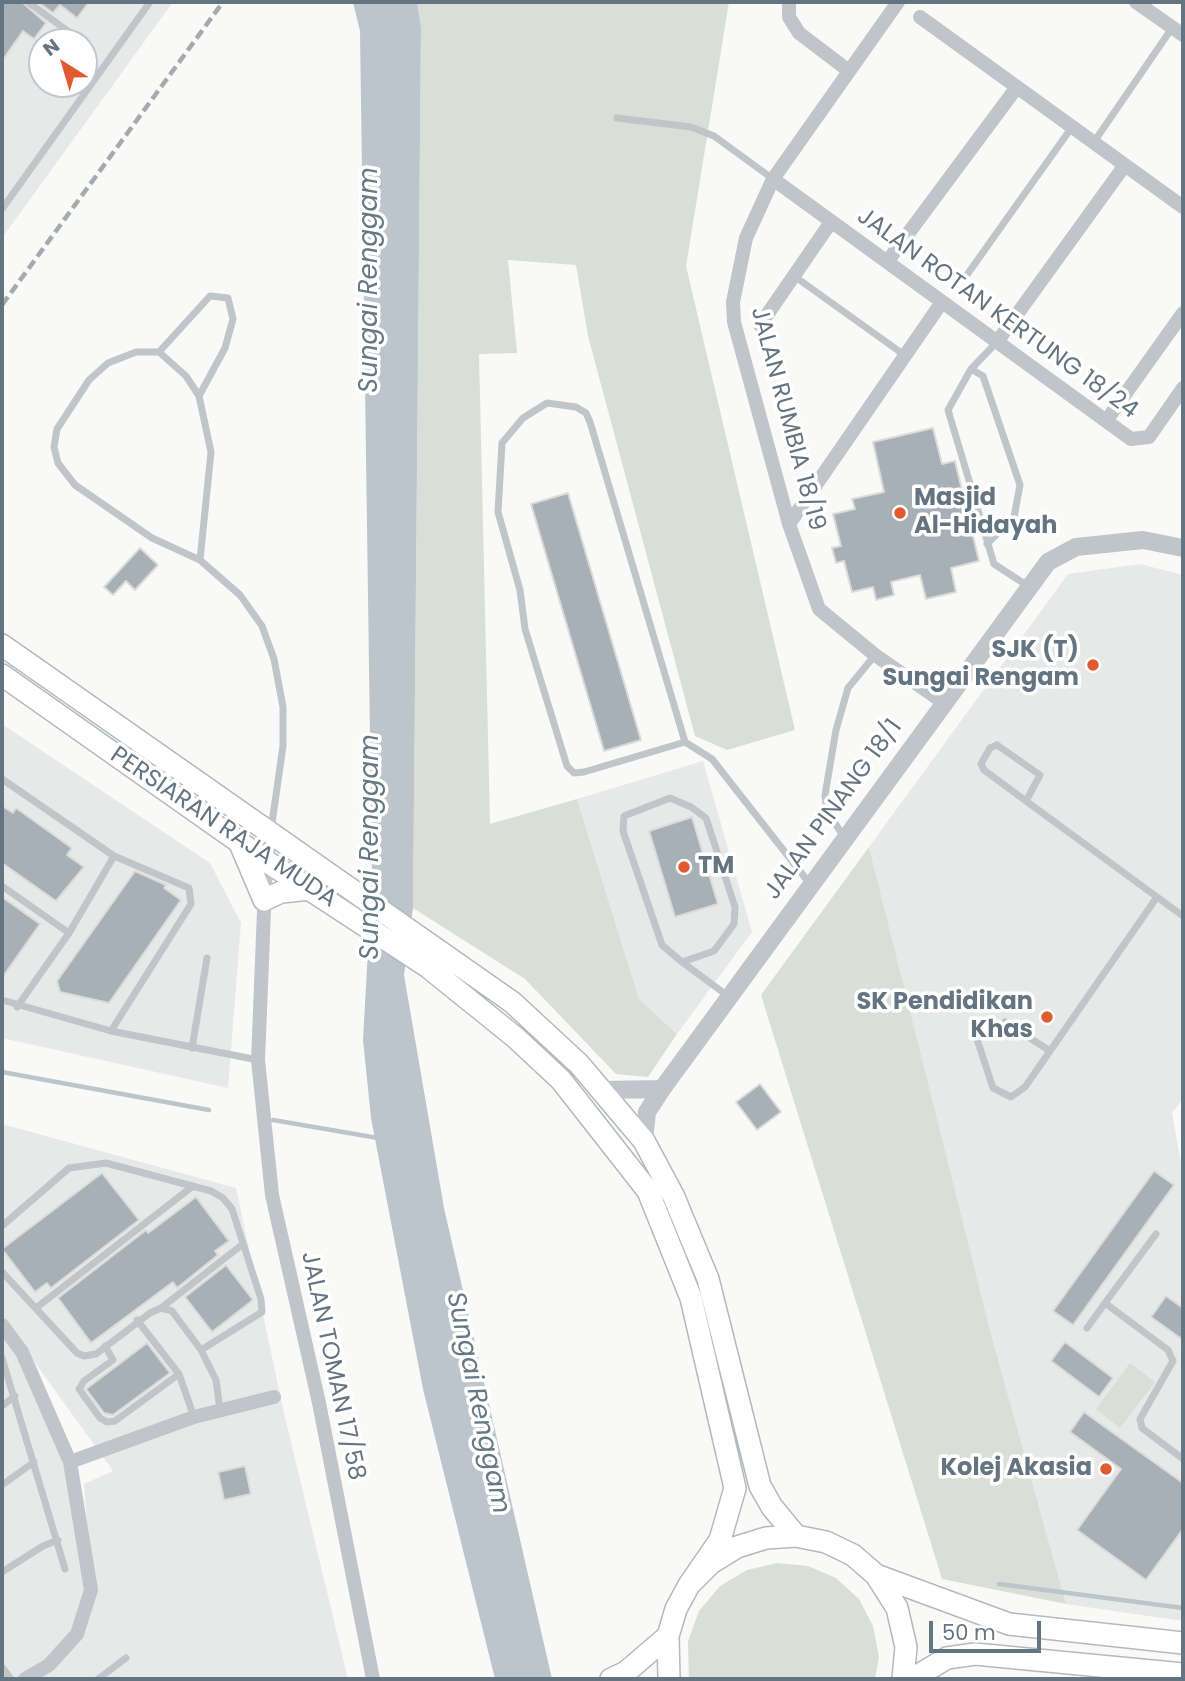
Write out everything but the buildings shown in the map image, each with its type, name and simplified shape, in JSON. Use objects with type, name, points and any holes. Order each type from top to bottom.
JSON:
[{"type":"main road","name":"PERSIARAN RAJA MUDA","points":[[2,645],[512,1002],[547,1031],[601,1090],[644,1141],[674,1197],[708,1279],[760,1486],[772,1507],[796,1536]]},
{"type":"main road","name":"PERSIARAN RAJA MUDA","points":[[2,675],[266,861],[428,967],[516,1038],[561,1080],[648,1191],[691,1298],[735,1488],[720,1540],[690,1585]]},
{"type":"main road","points":[[237,841],[264,900],[281,892],[310,889]]},
{"type":"main road","points":[[669,1679],[668,1636],[676,1609],[690,1585],[711,1563],[737,1547],[766,1538],[796,1536],[826,1542],[853,1555],[876,1575],[897,1608],[906,1647],[903,1679]]},
{"type":"main road","points":[[876,1575],[1009,1624],[1183,1643]]},
{"type":"main road","points":[[611,1679],[626,1672],[668,1636]]},
{"type":"main road","points":[[912,1679],[947,1658],[975,1654],[1183,1674]]},
{"type":"street","points":[[789,2],[789,17],[799,33],[849,71]]},
{"type":"street","name":"JALAN RUMBIA 18/19","points":[[898,2],[773,179],[746,238],[735,291],[734,322],[789,524],[819,609],[875,655],[943,702]]},
{"type":"street","points":[[1136,2],[1178,31]]},
{"type":"street","points":[[920,17],[1183,207]]},
{"type":"street","points":[[887,262],[1017,87]]},
{"type":"street","points":[[997,342],[1125,165]]},
{"type":"street","name":"JALAN ROTAN KERTUNG 18/24","points":[[773,179],[1130,439],[1149,437],[1183,388]]},
{"type":"street","points":[[760,325],[831,222]]},
{"type":"street","points":[[789,524],[903,354],[942,302]]},
{"type":"street","points":[[1106,421],[1183,313]]},
{"type":"street","name":"JALAN PINANG 18/1","points":[[644,1141],[647,1112],[662,1089],[1048,562],[1076,547],[1143,540],[1183,548]]},
{"type":"street","name":"JALAN TOMAN 17/58","points":[[271,831],[266,861],[258,1060],[272,1195],[318,1404],[373,1679]]},
{"type":"street","points":[[601,1090],[662,1089]]},
{"type":"street","points":[[2,1325],[22,1352],[70,1462],[91,1590],[77,1634],[49,1665],[25,1679]]},
{"type":"street","points":[[70,1462],[194,1417],[274,1397]]},
{"type":"lane","points":[[28,2],[63,28]]},
{"type":"lane","points":[[2,209],[150,2]]},
{"type":"lane","points":[[1094,142],[1178,31]]},
{"type":"lane","points":[[617,118],[691,127],[714,136],[773,179]]},
{"type":"lane","points":[[964,279],[1072,127]]},
{"type":"lane","points":[[794,276],[903,354]]},
{"type":"lane","points":[[159,352],[210,296],[228,298],[233,319],[225,348],[199,396]]},
{"type":"lane","points":[[997,342],[971,369],[948,410],[993,564],[1028,586]]},
{"type":"lane","points":[[200,560],[211,452],[199,396],[186,376],[159,352],[136,352],[108,363],[89,380],[57,429],[54,447],[58,463],[75,485],[152,538],[200,560],[240,595],[262,626],[274,659],[283,708],[283,746],[271,831]]},
{"type":"lane","points":[[971,369],[984,376],[1020,485],[1014,517],[987,544]]},
{"type":"lane","points":[[685,742],[584,772],[574,772],[567,766],[525,629],[520,590],[498,512],[502,443],[523,418],[547,403],[564,403],[576,407],[586,414],[590,422],[685,742],[712,759],[810,885]]},
{"type":"lane","points":[[845,838],[827,811],[825,795],[836,730],[848,688],[875,655]]},
{"type":"lane","points":[[1026,801],[1040,775],[997,744],[990,748],[981,764],[984,770],[1026,801],[1183,916]]},
{"type":"lane","points":[[2,779],[114,856],[189,888],[191,904],[111,1031]]},
{"type":"lane","points":[[682,962],[714,951],[734,924],[735,907],[706,818],[691,807],[670,798],[624,816],[623,831],[662,945],[682,962],[729,997]]},
{"type":"lane","points":[[17,1007],[69,933],[114,856]]},
{"type":"lane","points":[[2,886],[69,933]]},
{"type":"lane","points":[[976,1035],[993,1088],[1011,1097],[1025,1087],[1157,897]]},
{"type":"lane","points":[[192,1048],[207,958]]},
{"type":"lane","points":[[2,1000],[17,1007],[111,1031],[258,1060]]},
{"type":"lane","points":[[1005,1022],[1050,1051]]},
{"type":"lane","points":[[2,1226],[69,1168],[106,1163],[193,1186],[223,1198],[232,1209],[261,1299],[262,1312],[201,1350]]},
{"type":"lane","points":[[36,1308],[193,1186]]},
{"type":"lane","points":[[1087,1328],[1156,1234]]},
{"type":"lane","points":[[2,1272],[77,1353],[84,1356],[96,1354],[137,1320],[161,1308],[243,1244]]},
{"type":"lane","points":[[1105,1303],[1168,1350],[1173,1361],[1140,1419],[1142,1428],[1183,1459]]},
{"type":"lane","points":[[161,1308],[179,1317],[201,1350],[216,1380],[220,1410]]},
{"type":"lane","points":[[137,1320],[178,1374],[194,1417]]},
{"type":"lane","points":[[105,1346],[113,1360],[84,1381],[79,1389],[100,1418],[107,1422],[115,1421],[178,1374]]},
{"type":"lane","points":[[2,1358],[65,1569]]},
{"type":"lane","points":[[2,1406],[15,1396]]},
{"type":"lane","points":[[2,1485],[34,1462]]},
{"type":"lane","points":[[2,1573],[43,1546],[58,1540]]},
{"type":"lane","points":[[98,1679],[126,1658]]},
{"type":"lane","points":[[2,1667],[11,1679]]},
{"type":"shaded area","points":[[2,2],[173,2],[2,238]]},
{"type":"shaded area","points":[[417,2],[729,2],[686,266],[795,730],[727,750],[695,736],[588,336],[576,265],[508,260],[517,353],[479,354],[490,824],[577,799],[639,999],[677,1034],[648,1077],[616,1074],[525,979],[413,908],[421,27]]},
{"type":"shaded area","points":[[1140,564],[1183,575],[1183,1099],[1172,1113],[1183,1174],[1183,1621],[1066,1604],[991,1334],[869,847],[1068,574]]},
{"type":"shaded area","points":[[2,724],[210,863],[241,923],[228,1088],[2,1038]]},
{"type":"shaded area","points":[[703,761],[752,932],[677,1034],[639,999],[577,799]]},
{"type":"shaded area","points":[[869,847],[991,1334],[1066,1604],[942,1579],[761,995]]},
{"type":"shaded area","points":[[2,1124],[236,1188],[284,1413],[348,1679],[2,1679],[2,1328],[70,1462],[91,1578],[84,1484],[113,1471],[28,1353],[2,1324]]},
{"type":"shaded area","points":[[1130,1363],[1155,1382],[1120,1428],[1096,1409]]},
{"type":"shaded area","points":[[777,1563],[808,1566],[836,1578],[859,1599],[873,1626],[879,1657],[875,1679],[689,1679],[688,1641],[699,1611],[720,1586],[747,1570]]},
{"type":"water","name":"Sungai Renggam","points":[[353,2],[417,2],[421,27],[413,908],[404,975],[444,1208],[552,1679],[495,1679],[423,1389],[371,1118],[363,1040],[372,879],[360,31]]},
{"type":"waterway","points":[[2,1072],[209,1110]]},
{"type":"waterway","points":[[273,1120],[378,1138]]},
{"type":"waterway","points":[[999,1584],[1183,1608]]},
{"type":"railway","points":[[2,305],[223,2]]},
{"type":"place","name":"Masjid Al-Hidayah","points":[[900,513]]},
{"type":"place","name":"SJK (T) Sungai Rengam","points":[[1093,665]]},
{"type":"place","name":"TM","points":[[684,867]]},
{"type":"place","name":"SK Pendidikan Khas","points":[[1047,1017]]},
{"type":"place","name":"Kolej Akasia","points":[[1106,1469]]}]
